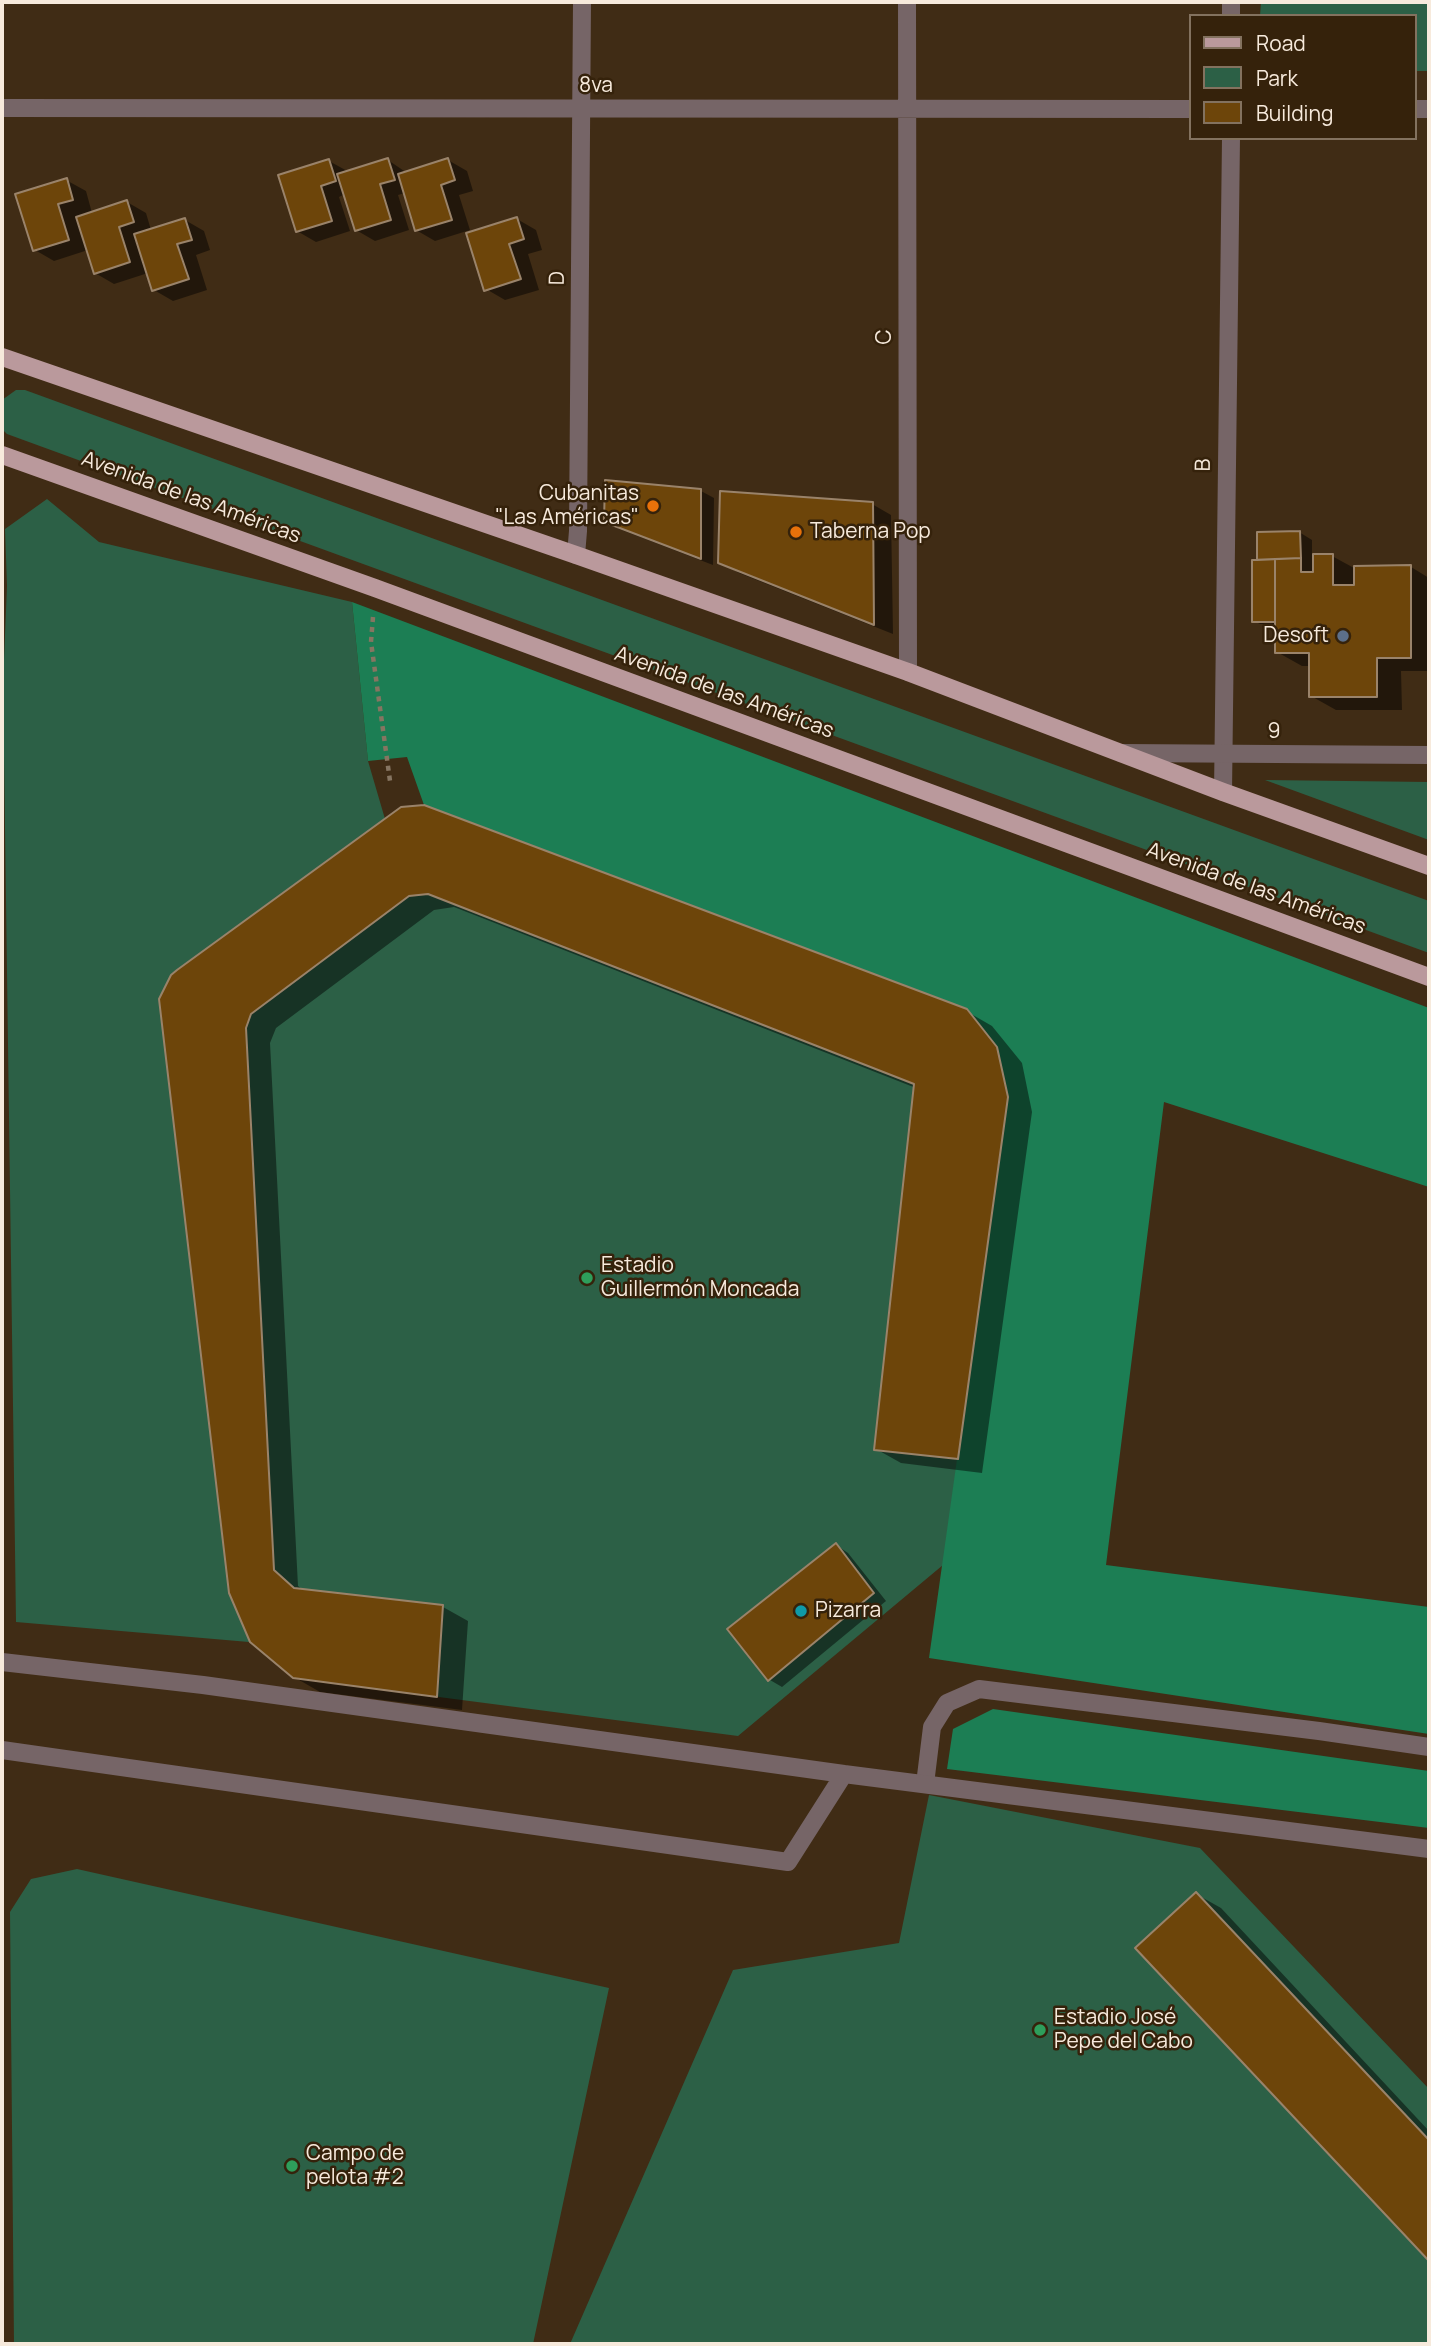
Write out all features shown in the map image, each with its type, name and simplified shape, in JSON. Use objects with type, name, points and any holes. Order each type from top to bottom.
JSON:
[{"type":"main road","points":[[2,357],[908,672],[1223,792],[1429,866]]},
{"type":"main road","name":"Avenida de las Américas","points":[[2,455],[375,589],[1429,977]]},
{"type":"street","name":"D","points":[[576,555],[582,2]]},
{"type":"street","name":"C","points":[[907,2],[908,672]]},
{"type":"street","name":"8va","points":[[2,108],[1190,108]]},
{"type":"street","name":"B","points":[[1223,792],[1231,140]]},
{"type":"street","name":"9","points":[[1119,753],[1429,755]]},
{"type":"street","points":[[2,1662],[204,1685],[844,1774],[1429,1849]]},
{"type":"street","points":[[925,1784],[932,1727],[947,1703],[979,1689],[1306,1729],[1429,1747]]},
{"type":"street","points":[[2,1750],[788,1862],[844,1774]]},
{"type":"path","points":[[375,589],[371,642],[390,781]]},
{"type":"green space","points":[[1261,2],[1429,2],[1429,71],[1417,71],[1417,14],[1260,14]]},
{"type":"green space","points":[[16,390],[25,390],[1429,901],[1429,953],[7,434],[2,429],[2,400]]},
{"type":"green space","name":"Estadio Guillermón Moncada","points":[[47,499],[99,542],[352,602],[368,761],[385,819],[967,1009],[997,1047],[1008,1097],[943,1565],[738,1736],[293,1678],[249,1642],[16,1622],[3,684],[7,586],[5,529]]},
{"type":"green space","points":[[352,602],[1429,1008],[1429,1187],[1164,1102],[1106,1565],[1429,1607],[1429,1734],[929,1658],[1008,1097],[997,1047],[967,1009],[424,805],[407,757],[368,761]]},
{"type":"green space","points":[[1265,780],[1429,782],[1429,840]]},
{"type":"green space","points":[[993,1709],[1429,1771],[1429,1828],[947,1769],[953,1729]]},
{"type":"green space","name":"Estadio José Pepe del Cabo","points":[[929,1795],[1200,1848],[1429,2089],[1429,2344],[570,2344],[733,1970],[899,1943]]},
{"type":"green space","name":"Campo de pelota #2","points":[[77,1869],[609,1988],[533,2344],[14,2344],[10,1912],[31,1879]]},
{"type":"building","points":[[388,158],[395,180],[380,184],[391,220],[355,231],[337,174]]},
{"type":"building","points":[[448,158],[455,180],[441,185],[452,220],[415,231],[398,174]]},
{"type":"building","points":[[329,159],[336,181],[321,186],[332,221],[296,232],[278,175]]},
{"type":"building","points":[[67,178],[73,200],[58,204],[69,240],[33,251],[15,194]]},
{"type":"building","points":[[127,200],[134,222],[119,227],[130,262],[94,274],[76,217]]},
{"type":"building","points":[[517,217],[524,239],[509,244],[521,279],[484,291],[466,233]]},
{"type":"building","points":[[185,218],[192,240],[177,244],[189,279],[152,291],[134,234]]},
{"type":"building","name":"Cubanitas \"Las Américas\"","points":[[605,480],[701,489],[701,559],[604,522]]},
{"type":"building","name":"Taberna Pop","points":[[720,491],[873,502],[874,625],[718,563]]},
{"type":"building","points":[[1300,531],[1301,558],[1257,560],[1257,532]]},
{"type":"building","points":[[1313,554],[1333,554],[1333,585],[1354,585],[1354,566],[1411,565],[1411,658],[1377,658],[1377,697],[1309,697],[1309,653],[1275,653],[1275,559],[1301,558],[1301,572],[1313,572]]},
{"type":"building","points":[[1275,559],[1275,622],[1252,622],[1252,560]]},
{"type":"building","points":[[424,805],[967,1009],[997,1047],[1008,1097],[958,1459],[874,1450],[914,1084],[428,894],[409,896],[251,1014],[246,1028],[274,1570],[294,1588],[443,1605],[437,1697],[293,1678],[250,1642],[229,1593],[159,999],[171,975],[177,970],[401,807]]},
{"type":"building","name":"Pizarra","points":[[836,1543],[874,1593],[768,1681],[727,1629]]},
{"type":"building","points":[[1196,1892],[1429,2140],[1429,2261],[1135,1948]]},
{"type":"place","name":"Cubanitas \"Las Américas\"","points":[[653,506]]},
{"type":"place","name":"Taberna Pop","points":[[796,532]]},
{"type":"place","name":"Desoft","points":[[1343,636]]},
{"type":"place","name":"Estadio Guillermón Moncada","points":[[587,1278]]},
{"type":"place","name":"Pizarra","points":[[801,1611]]},
{"type":"place","name":"Estadio José Pepe del Cabo","points":[[1040,2030]]},
{"type":"place","name":"Campo de pelota #2","points":[[292,2166]]}]
